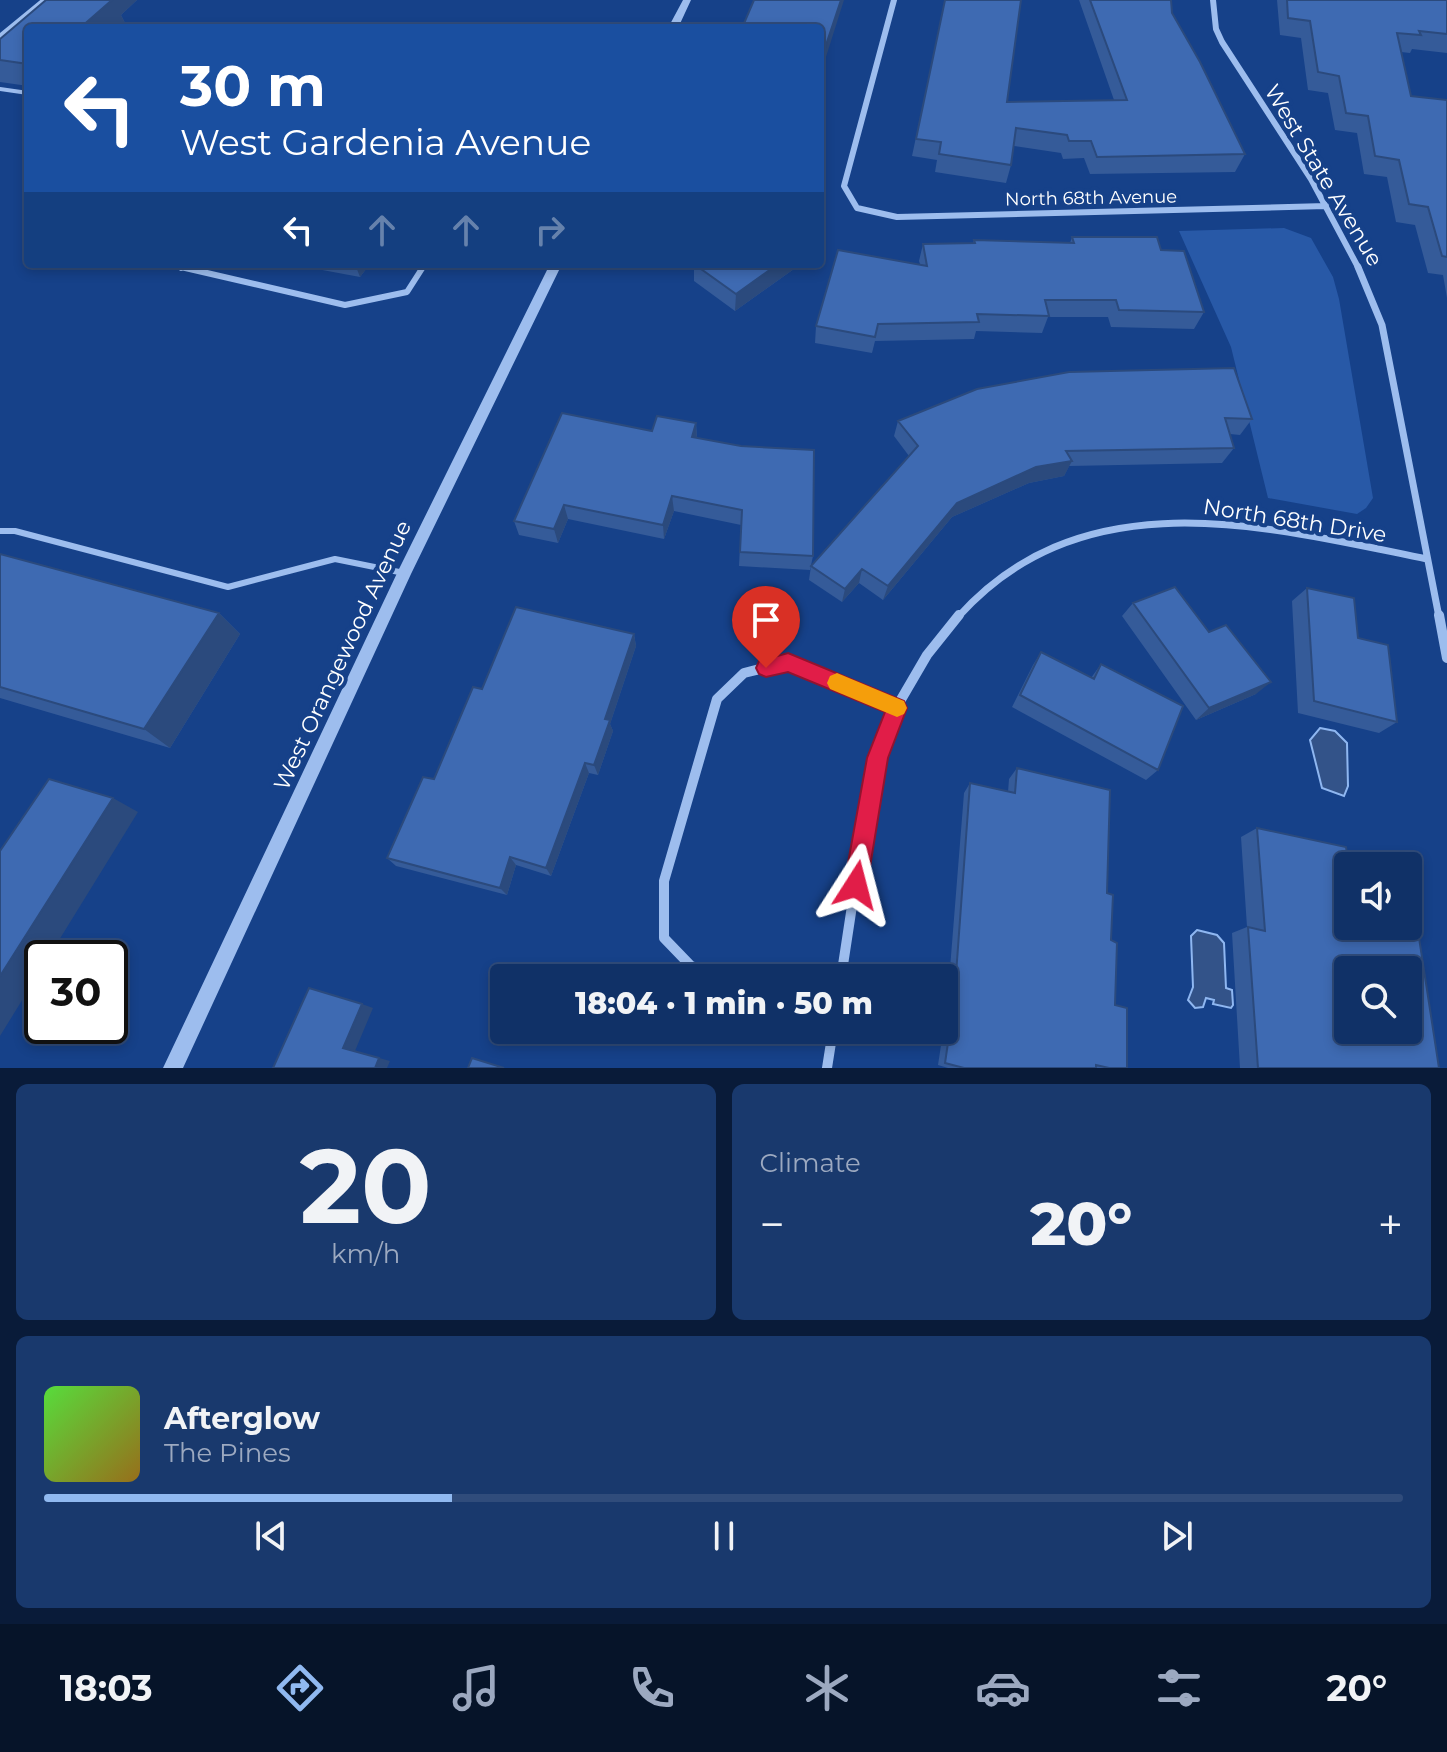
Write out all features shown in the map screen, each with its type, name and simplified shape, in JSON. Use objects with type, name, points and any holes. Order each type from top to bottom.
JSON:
[{"type":"street","points":[[0,37],[45,0]]},
{"type":"street","points":[[675,24],[687,0]]},
{"type":"street","name":"North 68th Avenue","points":[[894,0],[844,186],[857,208],[897,217],[1326,206]]},
{"type":"street","name":"West State Avenue","points":[[1213,0],[1216,29],[1222,42],[1356,256],[1382,325],[1447,658]]},
{"type":"street","name":"West Orangewood Avenue","points":[[173,1068],[404,573],[554,268]]},
{"type":"street","name":"North 68th Drive","points":[[843,964],[878,758],[897,708],[928,655],[960,611],[1003,575],[1050,547],[1064,543],[1117,529],[1207,521],[1427,559]]},
{"type":"street","points":[[689,964],[664,938],[664,881],[717,699],[744,673],[788,662],[897,708]]},
{"type":"street","points":[[827,1068],[831,1044]]},
{"type":"lane","points":[[0,89],[24,92]]},
{"type":"lane","points":[[181,268],[345,305],[407,292],[422,268]]},
{"type":"lane","points":[[0,531],[15,531],[228,587],[335,559],[404,573]]},
{"type":"shaded area","points":[[1284,228],[1311,238],[1333,277],[1339,299],[1373,498],[1357,514],[1268,498],[1231,347],[1179,231]]},
{"type":"shaded area","points":[[1320,728],[1335,731],[1347,743],[1348,786],[1344,796],[1322,788],[1310,740]]},
{"type":"shaded area","points":[[1197,930],[1217,935],[1224,943],[1226,988],[1232,990],[1231,1008],[1213,1004],[1214,1000],[1206,998],[1203,1007],[1195,1008],[1188,1000],[1193,987],[1191,936]]},
{"type":"building","points":[[46,0],[112,0],[85,24],[24,24],[24,63],[0,60],[0,39]]},
{"type":"building","points":[[754,0],[841,0],[824,51],[824,24],[744,24]]},
{"type":"building","points":[[945,0],[1021,0],[1007,102],[1127,100],[1090,0],[1171,0],[1172,13],[1245,154],[1097,157],[1091,141],[1069,141],[1067,135],[1016,128],[1011,165],[939,154],[941,142],[916,139]]},
{"type":"building","points":[[1287,0],[1447,0],[1447,34],[1419,31],[1421,35],[1397,33],[1411,96],[1447,100],[1447,257],[1442,256],[1428,207],[1409,204],[1399,160],[1375,156],[1368,116],[1346,113],[1339,76],[1318,72],[1310,21],[1288,18]]},
{"type":"building","points":[[1072,237],[1157,237],[1161,250],[1184,251],[1204,312],[1119,310],[1116,300],[1045,300],[1049,316],[977,314],[979,322],[878,324],[875,337],[816,326],[838,250],[927,266],[923,244],[975,243],[974,240],[1074,243]]},
{"type":"building","points":[[700,268],[772,268],[736,294]]},
{"type":"building","points":[[1234,368],[1252,419],[1225,418],[1234,448],[1066,451],[1072,461],[1036,467],[957,503],[888,586],[862,569],[845,589],[811,566],[918,446],[898,421],[977,389],[1069,372]]},
{"type":"building","points":[[562,413],[652,431],[657,416],[696,423],[692,437],[741,446],[814,450],[813,556],[740,552],[742,510],[672,496],[663,525],[564,505],[554,529],[514,521]]},
{"type":"building","points":[[0,554],[219,613],[144,729],[0,687]]},
{"type":"building","points":[[1175,587],[1209,632],[1226,625],[1271,682],[1209,708],[1133,603]]},
{"type":"building","points":[[1307,588],[1354,598],[1358,638],[1388,645],[1397,722],[1314,701]]},
{"type":"building","points":[[516,607],[634,634],[605,719],[610,720],[594,765],[585,763],[546,868],[510,857],[500,888],[387,858],[423,777],[434,779],[473,687],[482,689]]},
{"type":"building","points":[[1041,652],[1094,679],[1101,664],[1183,706],[1158,770],[1020,695]]},
{"type":"building","points":[[1017,768],[1110,790],[1107,893],[1113,895],[1111,940],[1117,943],[1115,1005],[1127,1008],[1127,1068],[1096,1065],[1096,1068],[964,1068],[945,1063],[948,1044],[958,1044],[957,964],[970,783],[1015,793]]},
{"type":"building","points":[[49,779],[113,798],[0,976],[0,851]]},
{"type":"building","points":[[1257,828],[1346,847],[1347,852],[1334,852],[1334,940],[1419,940],[1422,956],[1334,956],[1334,1044],[1422,1044],[1422,957],[1439,1068],[1258,1068],[1248,927],[1265,931]]},
{"type":"building","points":[[309,988],[362,1004],[343,1048],[379,1058],[375,1068],[273,1068]]},
{"type":"building","points":[[472,1058],[504,1068],[468,1068]]},
{"type":"slow traffic","points":[[837,683],[897,708]]},
{"type":"route","points":[[766,668],[788,662],[897,708],[878,758],[856,885]]}]
